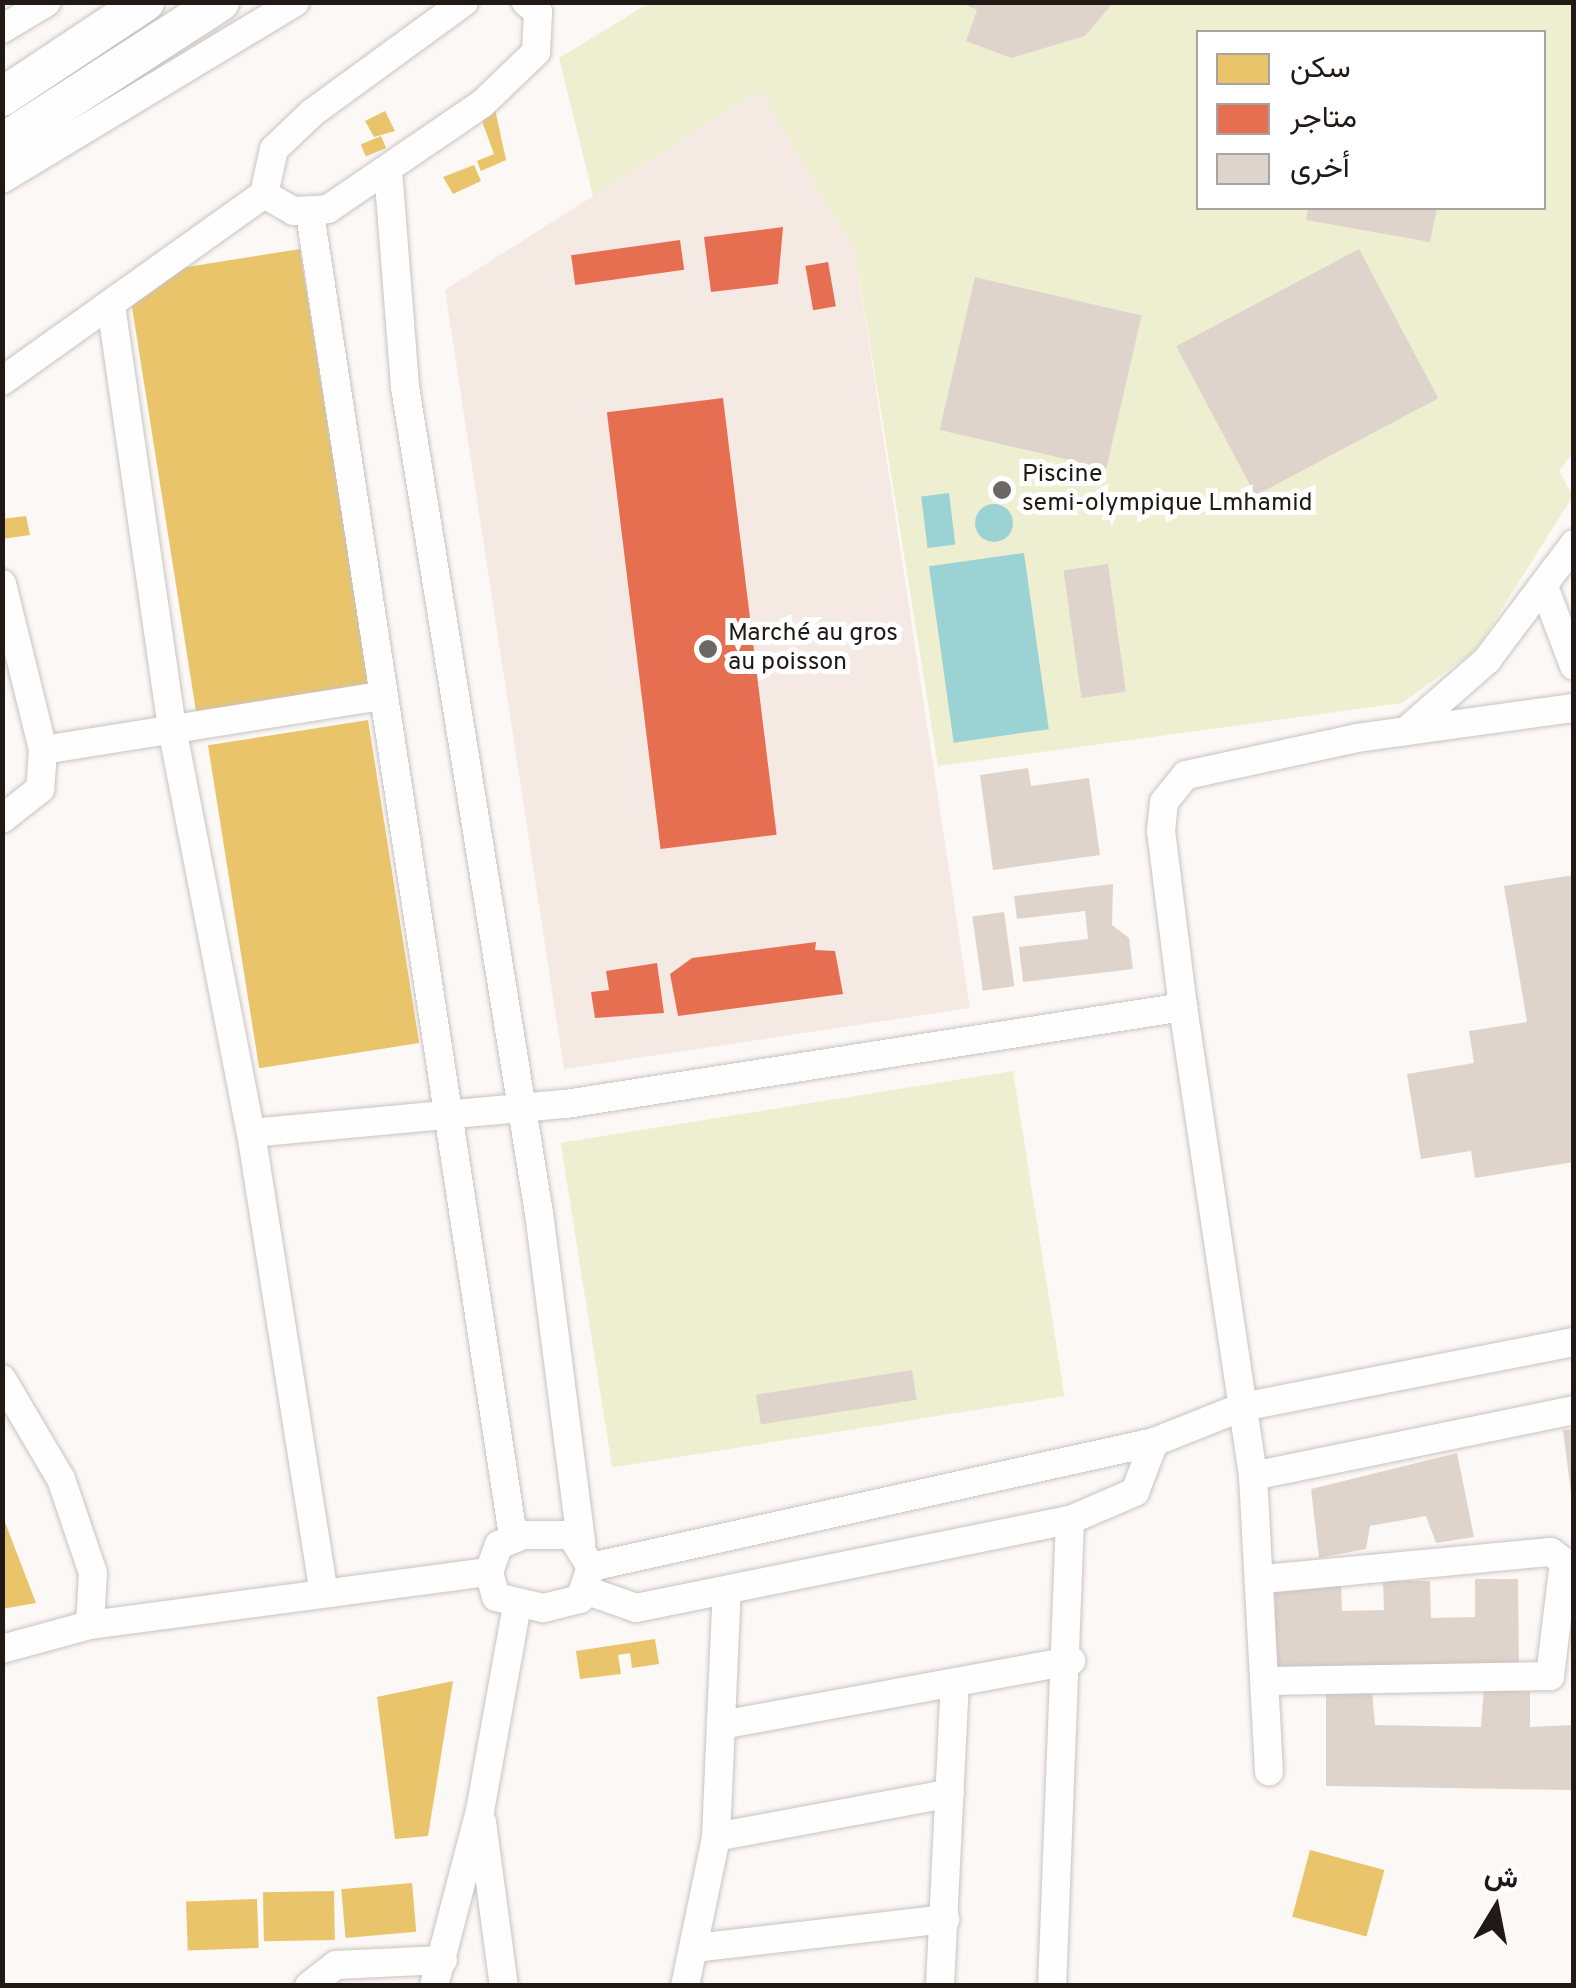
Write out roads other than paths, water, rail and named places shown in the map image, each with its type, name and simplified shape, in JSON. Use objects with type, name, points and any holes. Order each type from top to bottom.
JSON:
[{"type":"main road","points":[[2,97],[145,2]]},
{"type":"main road","points":[[2,143],[220,2]]},
{"type":"street","points":[[2,30],[47,2]]},
{"type":"street","points":[[2,180],[295,2]]},
{"type":"street","points":[[2,381],[264,194],[274,149],[312,113],[464,2]]},
{"type":"street","points":[[310,214],[388,170],[526,70],[540,6]]},
{"type":"street","points":[[388,170],[405,387],[520,1107],[587,1567],[566,1606],[518,1606],[496,1597],[489,1572],[498,1545],[513,1536],[560,1534],[587,1567],[636,1608],[1070,1520],[1135,1492],[1154,1442]]},
{"type":"street","points":[[264,194],[310,214]]},
{"type":"street","points":[[310,214],[380,696],[513,1536]]},
{"type":"street","points":[[111,305],[172,728],[251,1134],[322,1590]]},
{"type":"street","points":[[1404,732],[1488,660],[1545,590],[1574,544]]},
{"type":"street","points":[[2,584],[43,750],[40,789],[2,819]]},
{"type":"street","points":[[1545,590],[1574,666]]},
{"type":"street","points":[[43,750],[380,696]]},
{"type":"street","points":[[1270,1772],[1270,1681],[1253,1476],[1162,855],[1172,788],[1228,760],[1574,708]]},
{"type":"street","points":[[251,1134],[520,1107],[1183,1007]]},
{"type":"street","points":[[587,1567],[1154,1442],[1242,1408],[1574,1342]]},
{"type":"street","points":[[2,1379],[62,1479],[93,1573],[90,1625]]},
{"type":"street","points":[[1253,1476],[1574,1410]]},
{"type":"street","points":[[1052,1986],[1072,1661],[1070,1520]]},
{"type":"street","points":[[1264,1579],[1550,1552],[1564,1562],[1550,1676],[1270,1681]]},
{"type":"street","points":[[2,1649],[90,1625],[322,1590],[489,1572]]},
{"type":"street","points":[[685,1986],[716,1837],[727,1724],[727,1590]]},
{"type":"street","points":[[309,1986],[336,1965],[438,1973],[480,1811],[518,1606]]},
{"type":"street","points":[[727,1724],[1072,1661]]},
{"type":"street","points":[[940,1986],[955,1684]]},
{"type":"street","points":[[716,1837],[950,1793]]},
{"type":"street","points":[[480,1811],[504,1986]]},
{"type":"street","points":[[694,1948],[944,1919]]},
{"type":"water","points":[[949,493],[955,545],[928,548],[921,496]]},
{"type":"water","points":[[994,504],[1008,509],[1013,523],[1008,537],[994,542],[980,537],[975,523],[980,509]]},
{"type":"water","points":[[1024,553],[1049,729],[954,743],[929,566]]},
{"type":"place","name":"Piscine semi-olympique Lmhamid","points":[[1002,490]]},
{"type":"place","name":"Marché au gros au poisson","points":[[708,649]]}]
